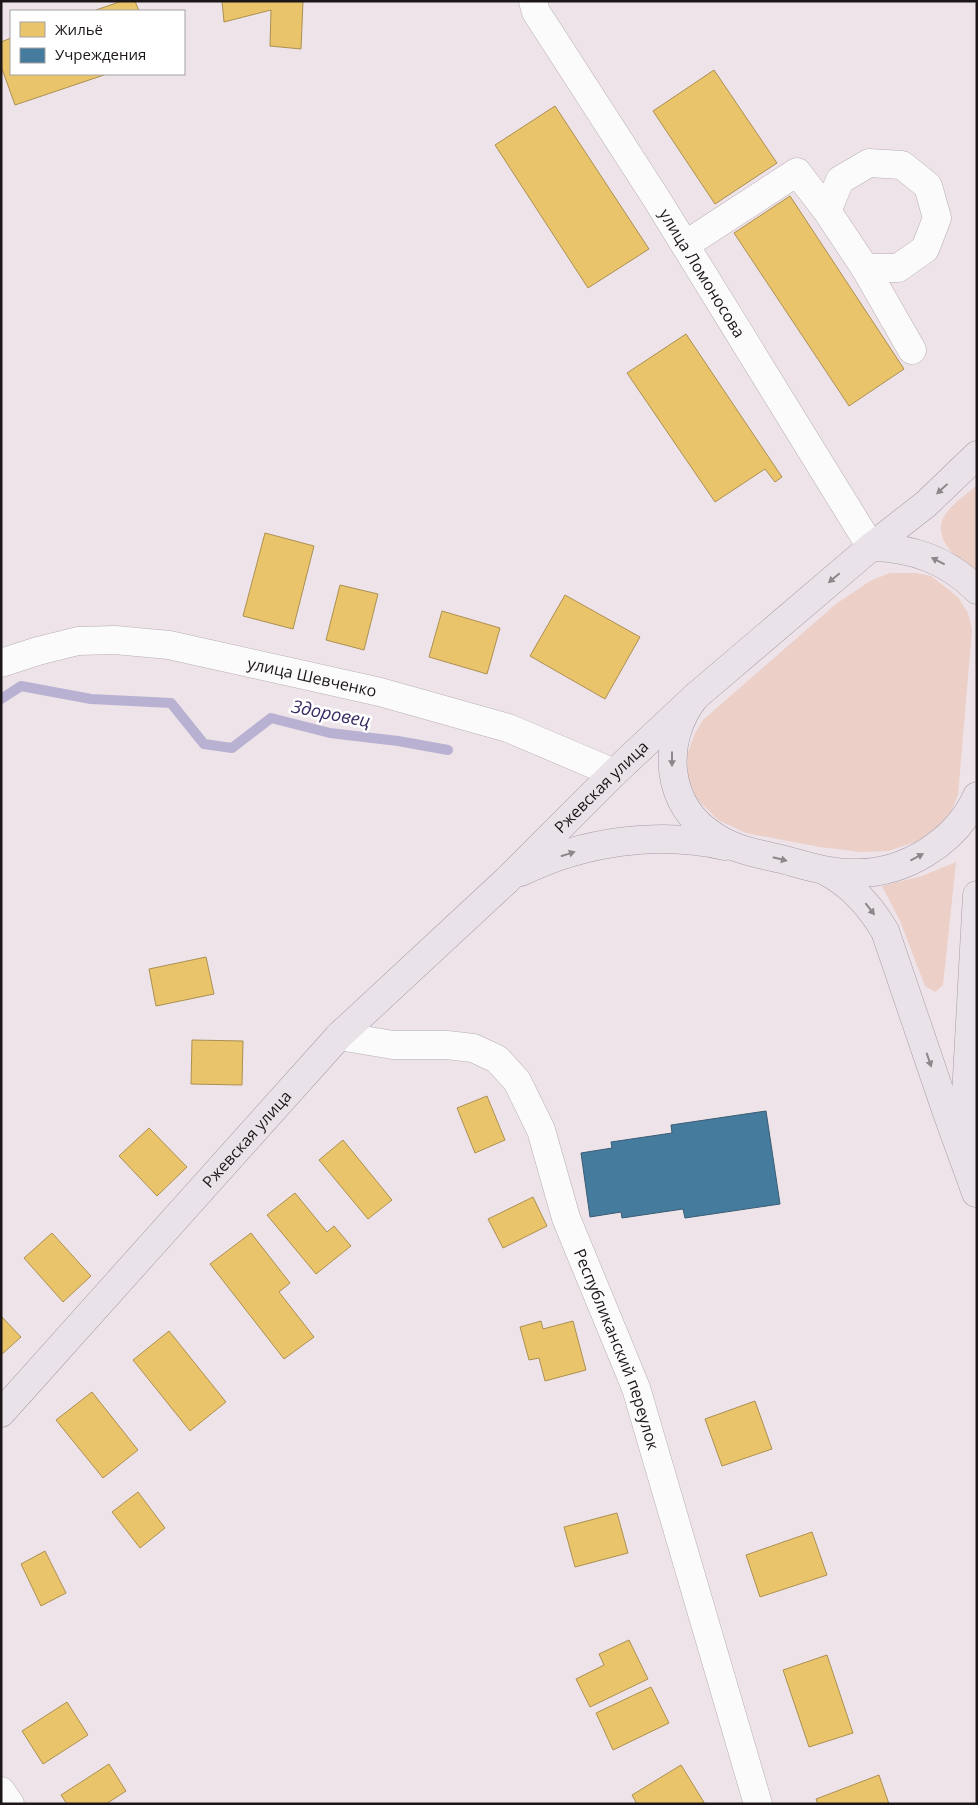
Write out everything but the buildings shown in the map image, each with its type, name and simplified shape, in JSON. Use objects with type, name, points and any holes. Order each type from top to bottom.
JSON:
[{"type":"main road","name":"Ржевская улица","points":[[1,1413],[340,1036],[507,880],[614,773],[695,697],[871,547],[926,504],[977,455]]},
{"type":"main road","points":[[871,547],[892,547],[932,558],[967,580],[977,590]]},
{"type":"main road","points":[[695,697],[686,708],[675,736],[672,764],[674,779],[685,806],[704,829],[716,838],[743,850],[819,869],[852,873],[869,872],[902,865],[932,849],[957,827],[977,796]]},
{"type":"main road","name":"Ржевская улица","points":[[507,880],[547,861],[575,851],[633,840],[678,839],[700,841],[743,850]]},
{"type":"main road","points":[[819,869],[831,874],[852,890],[871,908],[885,931],[947,1113],[977,1193]]},
{"type":"main road","points":[[977,895],[966,1095],[968,1144],[977,1193]]},
{"type":"street","name":"улица Ломоносова","points":[[533,1],[536,12],[685,245],[871,547]]},
{"type":"street","points":[[827,210],[840,180],[869,163],[902,165],[928,186],[937,218],[925,249],[898,268],[865,268]]},
{"type":"street","points":[[685,245],[798,172],[827,210],[865,268],[912,350]]},
{"type":"street","name":"улица Шевченко","points":[[1,663],[78,641],[116,640],[168,645],[380,692],[499,725],[614,773]]},
{"type":"street","name":"Республиканский переулок","points":[[340,1036],[393,1045],[447,1045],[473,1048],[498,1059],[517,1081],[540,1130],[566,1218],[636,1388],[758,1804]]},
{"type":"street","points":[[1,1791],[10,1804]]},
{"type":"shaded area","points":[[977,485],[977,576],[948,548],[941,530],[942,521],[947,512]]},
{"type":"shaded area","points":[[890,573],[916,573],[931,576],[958,597],[968,613],[972,630],[958,795],[951,812],[937,828],[916,842],[888,851],[861,852],[820,847],[746,833],[718,820],[696,798],[688,777],[687,755],[695,733],[703,720],[836,604],[870,581]]},
{"type":"shaded area","points":[[956,862],[943,985],[935,992],[925,986],[900,921],[882,886],[922,876]]},
{"type":"waterway","name":"Здоровец","points":[[1,699],[21,686],[91,699],[171,703],[204,744],[232,748],[271,718],[330,733],[398,741],[448,750]]}]
